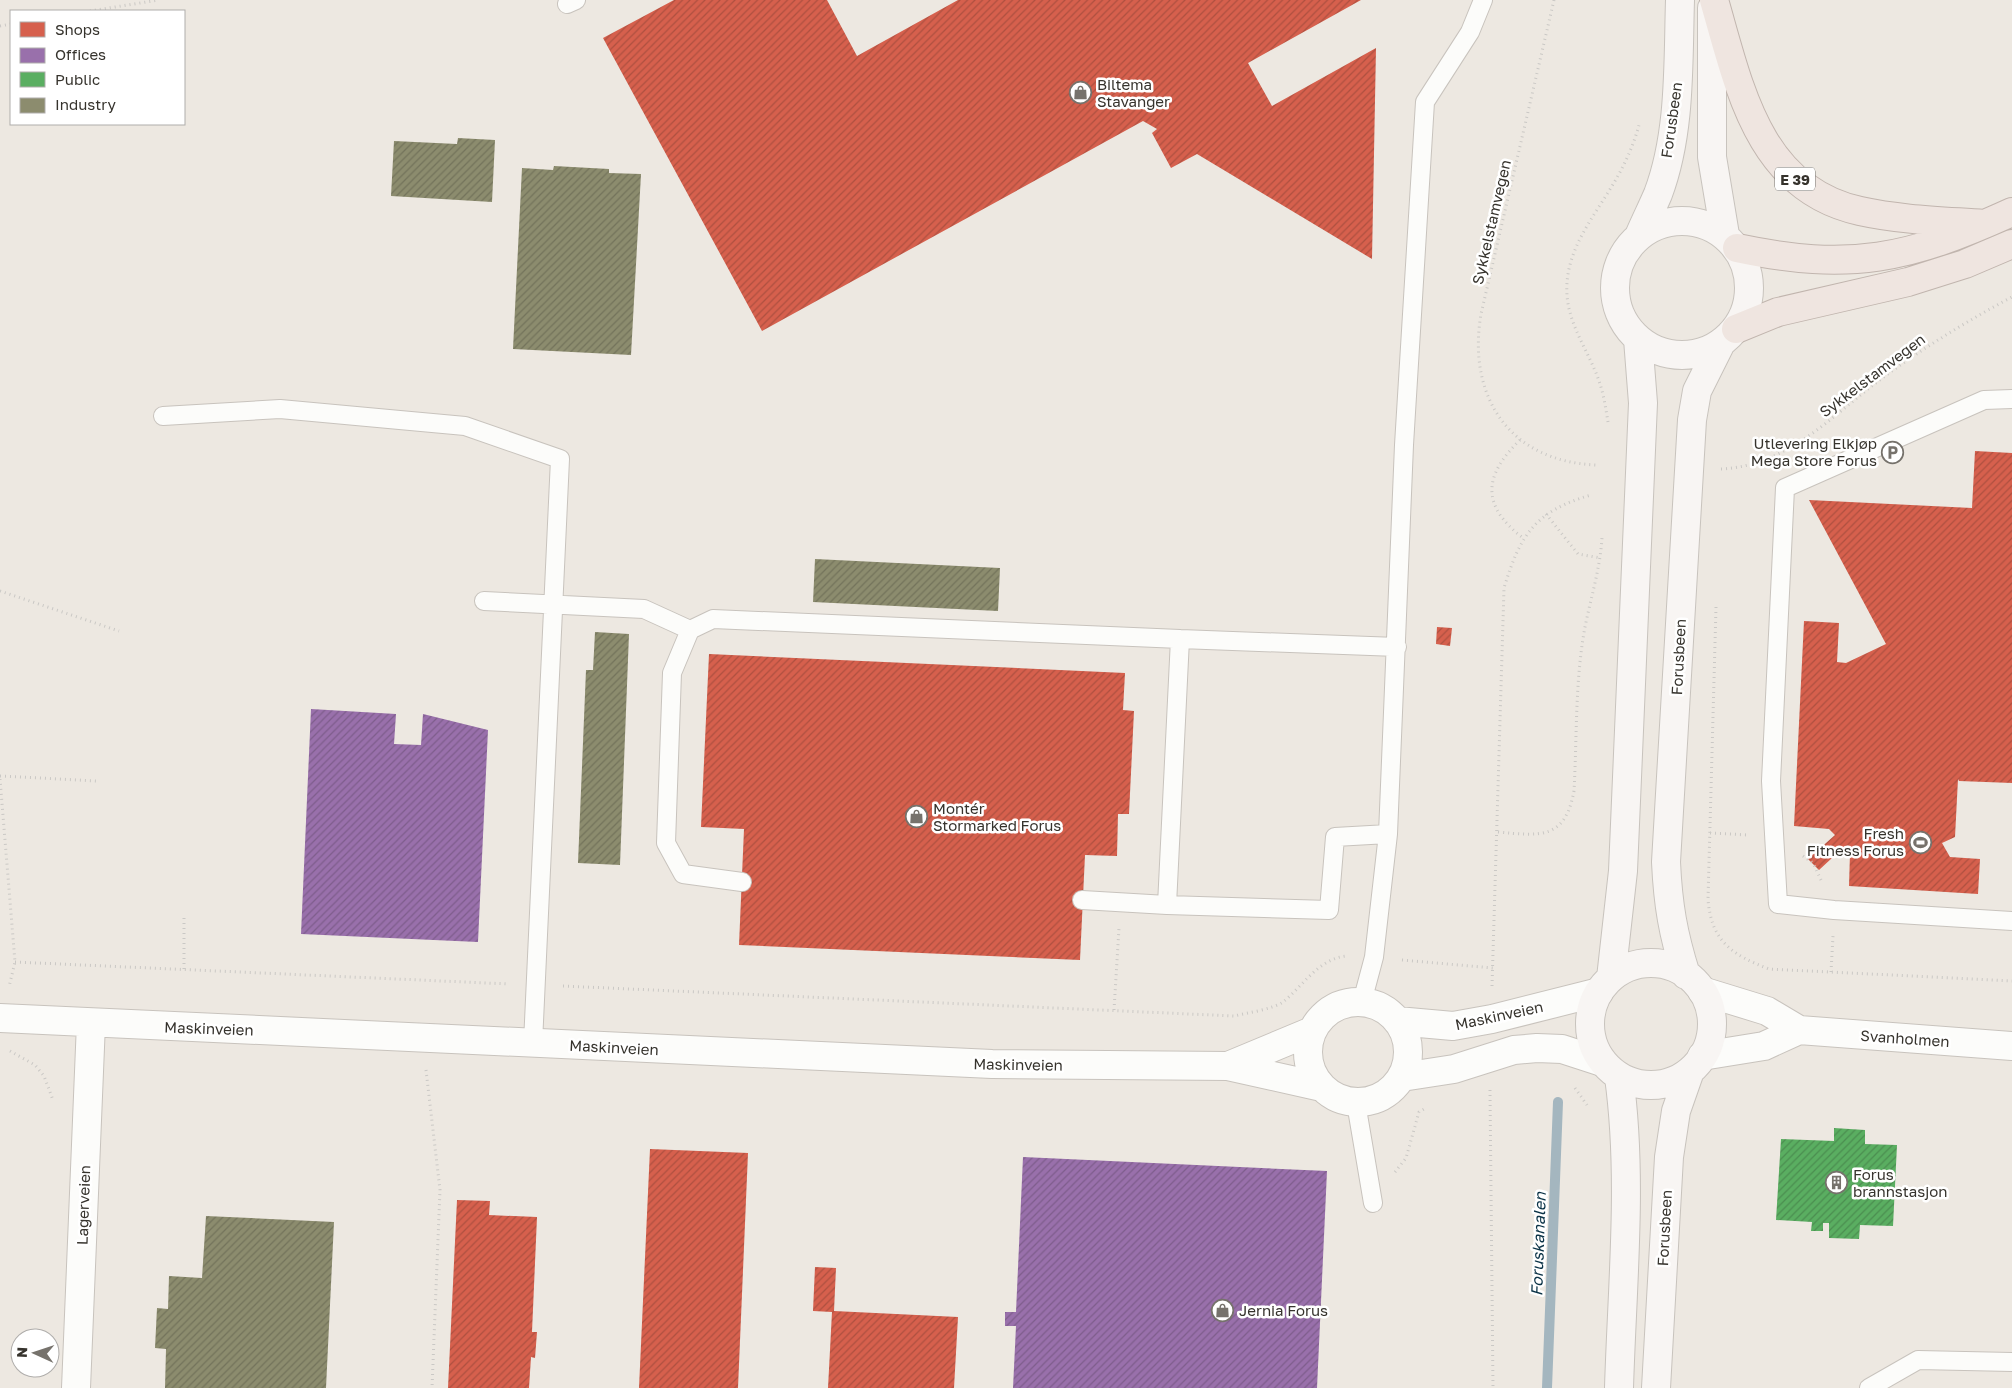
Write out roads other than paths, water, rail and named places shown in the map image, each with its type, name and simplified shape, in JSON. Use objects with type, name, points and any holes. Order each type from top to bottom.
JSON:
[{"type":"highway","name":"E 39","points":[[1713,0],[1731,59],[1754,122],[1777,161],[1799,183],[1823,198],[1859,210],[1984,224]]},
{"type":"highway","name":"E 39","points":[[1731,242],[1784,258],[1847,262],[1889,256],[1925,248],[2012,212]]},
{"type":"highway","points":[[1728,336],[1778,312],[1908,282],[1964,264],[2012,244]]},
{"type":"main road","name":"Forusbeen","points":[[1639,236],[1658,192],[1671,135],[1676,99],[1680,0]]},
{"type":"main road","points":[[1713,0],[1712,157],[1731,242],[1746,268],[1750,289],[1746,310],[1728,336],[1706,351],[1679,355],[1653,349],[1638,339],[1626,326],[1618,308],[1614,288],[1617,268],[1626,251],[1639,236],[1655,226],[1673,221],[1691,221],[1709,226],[1731,242]]},
{"type":"main road","name":"Forusbeen","points":[[1694,983],[1674,936],[1668,903],[1666,862],[1692,420],[1697,390],[1728,336]]},
{"type":"main road","points":[[1605,985],[1624,851],[1643,403],[1638,339]]},
{"type":"main road","points":[[1611,1069],[1637,1084],[1656,1085],[1674,1080],[1696,1064],[1709,1041],[1712,1024],[1709,1007],[1694,983],[1672,967],[1656,963],[1640,964],[1624,969],[1605,985],[1591,1008],[1590,1027],[1593,1045],[1611,1069],[1624,1111],[1625,1166],[1619,1388]]},
{"type":"main road","name":"Forusbeen","points":[[1656,1388],[1669,1157],[1676,1111],[1696,1064]]},
{"type":"street","name":"Svanholmen","points":[[1694,983],[1767,1011],[1799,1030],[2012,1046]]},
{"type":"street","name":"Maskinveien","points":[[1397,1021],[1453,1026],[1492,1020],[1605,985]]},
{"type":"street","points":[[1362,1002],[1376,1005],[1397,1021],[1405,1034],[1408,1048],[1407,1063],[1402,1077],[1394,1088],[1370,1101],[1356,1103],[1343,1101],[1322,1087],[1313,1075],[1308,1061],[1308,1046],[1312,1032],[1320,1018],[1332,1009],[1347,1003],[1362,1002]]},
{"type":"street","name":"Maskinveien","points":[[0,1018],[992,1064],[1228,1066],[1322,1087]]},
{"type":"street","name":"Lagerveien","points":[[76,1388],[91,1023]]},
{"type":"street","name":"Svanholmen","points":[[1696,1064],[1764,1046],[1799,1030]]},
{"type":"street","name":"Maskinveien","points":[[1228,1066],[1312,1032]]},
{"type":"street","points":[[1402,1077],[1454,1069],[1514,1050],[1537,1048],[1562,1049],[1611,1069]]},
{"type":"lane","points":[[1362,1002],[1374,957],[1388,834],[1404,446],[1425,102],[1470,32],[1483,0]]},
{"type":"lane","points":[[2012,399],[1984,400],[1785,488],[1771,781],[1778,904],[1834,910],[2012,921]]},
{"type":"lane","points":[[163,416],[280,409],[465,426],[560,459],[533,1043]]},
{"type":"lane","points":[[484,601],[644,609],[690,630]]},
{"type":"lane","points":[[742,882],[683,874],[666,843],[672,673],[690,630],[713,619],[1397,647]]},
{"type":"lane","points":[[1166,905],[1180,639]]},
{"type":"lane","points":[[1082,900],[1166,905],[1329,910],[1335,838],[1388,834]]},
{"type":"lane","points":[[1356,1103],[1373,1203]]},
{"type":"lane","points":[[1868,1388],[1918,1360],[2012,1362]]},
{"type":"waterway","name":"Foruskanalen","points":[[1547,1388],[1558,1102]]},
{"type":"place","name":"Biltema Stavanger","points":[[1081,93]]},
{"type":"place","name":"Utlevering Elkjøp Mega Store Forus","points":[[1893,452]]},
{"type":"place","name":"Montér Stormarked Forus","points":[[917,817]]},
{"type":"place","name":"Fresh Fitness Forus","points":[[1920,842]]},
{"type":"place","name":"Forus brannstasjon","points":[[1837,1183]]},
{"type":"place","name":"Jernia Forus","points":[[1223,1310]]}]
